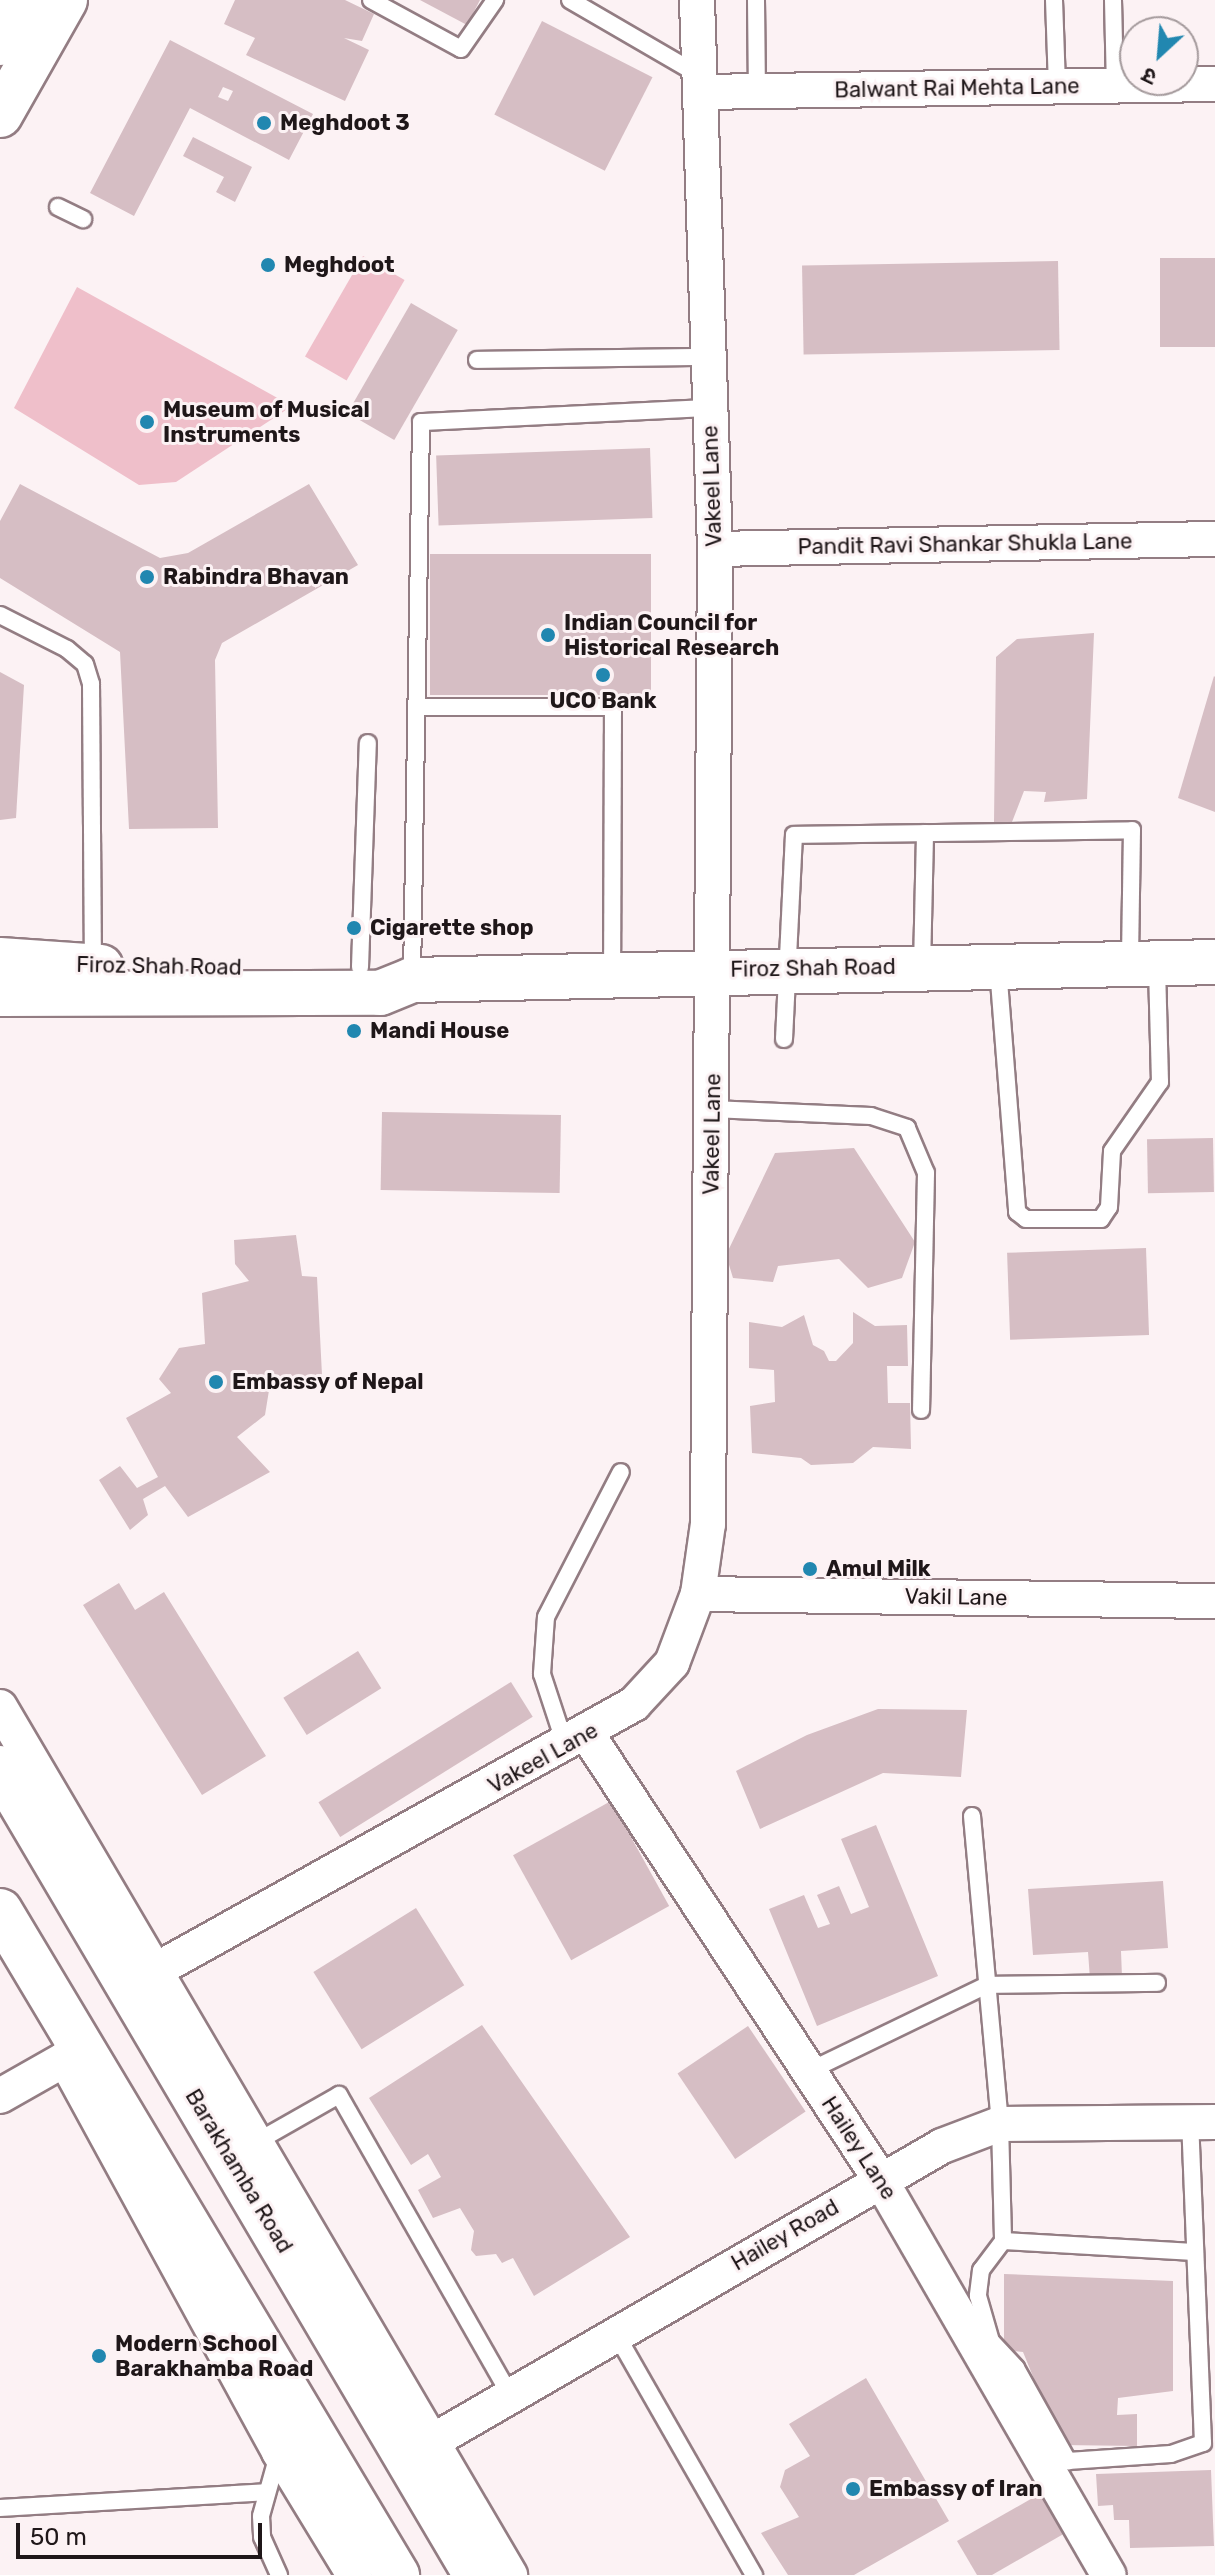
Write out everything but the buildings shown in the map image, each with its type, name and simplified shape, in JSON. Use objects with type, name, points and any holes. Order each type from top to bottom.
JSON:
[{"type":"main road","points":[[0,43],[24,0]]},
{"type":"main road","points":[[0,115],[65,0]]},
{"type":"main road","name":"Firoz Shah Road","points":[[0,960],[93,980],[380,993],[412,980],[713,970],[1215,962]]},
{"type":"main road","name":"Firoz Shah Road","points":[[0,994],[93,980],[360,967],[383,967],[412,980]]},
{"type":"main road","name":"Barakhamba Road","points":[[0,1768],[420,2449],[476,2575]]},
{"type":"main road","points":[[0,1911],[336,2510],[397,2575]]},
{"type":"street","name":"Vakeel Lane","points":[[158,1969],[577,1740],[634,1704],[672,1663],[698,1594],[708,1524],[715,549],[705,357],[697,0]]},
{"type":"street","name":"Balwant Rai Mehta Lane","points":[[700,84],[757,91],[1215,84]]},
{"type":"street","name":"Pandit Ravi Shankar Shukla Lane","points":[[715,549],[1215,539]]},
{"type":"street","name":"Vakil Lane","points":[[698,1594],[1215,1601]]},
{"type":"street","points":[[0,1707],[258,2141],[420,2449],[510,2575]]},
{"type":"street","name":"Hailey Lane","points":[[577,1740],[809,2071],[880,2179],[1109,2575]]},
{"type":"street","points":[[0,1948],[65,2059],[279,2452],[336,2510],[354,2575]]},
{"type":"street","points":[[0,2096],[65,2059]]},
{"type":"street","name":"Hailey Road","points":[[420,2449],[880,2179],[942,2146],[1000,2124],[1202,2122]]},
{"type":"lane","points":[[371,0],[461,49],[495,0]]},
{"type":"lane","points":[[570,0],[700,84]]},
{"type":"lane","points":[[756,0],[757,91]]},
{"type":"lane","points":[[1054,0],[1057,86]]},
{"type":"lane","points":[[1113,0],[1115,85]]},
{"type":"lane","points":[[58,207],[83,219]]},
{"type":"lane","points":[[477,360],[705,357]]},
{"type":"lane","points":[[412,980],[421,422],[709,408]]},
{"type":"lane","points":[[0,615],[67,649],[85,664],[91,684],[93,980]]},
{"type":"lane","points":[[418,707],[613,707],[612,973]]},
{"type":"lane","points":[[360,967],[368,743]]},
{"type":"lane","points":[[784,1039],[794,835],[1132,830],[1144,963],[1160,1082],[1112,1151],[1109,1207],[1101,1219],[1026,1219],[1017,1212],[997,966]]},
{"type":"lane","points":[[922,967],[925,833]]},
{"type":"lane","points":[[712,1109],[871,1116],[907,1128],[926,1173],[921,1410]]},
{"type":"lane","points":[[577,1740],[551,1712],[542,1674],[546,1617],[621,1472]]},
{"type":"lane","points":[[972,1816],[1000,2124],[1003,2241]]},
{"type":"lane","points":[[809,2071],[987,1985],[1157,1983]]},
{"type":"lane","points":[[258,2141],[339,2095],[511,2396]]},
{"type":"lane","points":[[1195,2252],[1003,2241],[990,2251],[981,2270],[978,2296],[991,2341],[1016,2368],[1068,2461],[1171,2454],[1203,2443],[1195,2252],[1202,2122]]},
{"type":"lane","points":[[616,2334],[754,2575]]},
{"type":"lane","points":[[279,2452],[266,2492],[262,2537],[279,2575]]},
{"type":"lane","points":[[0,2508],[266,2492]]},
{"type":"shaded area","points":[[363,256],[405,280],[347,380],[305,356]]},
{"type":"shaded area","points":[[77,287],[292,406],[176,482],[139,485],[14,408]]},
{"type":"place","name":"Meghdoot 3","points":[[264,123]]},
{"type":"place","name":"Meghdoot","points":[[268,265]]},
{"type":"place","name":"Museum of Musical Instruments","points":[[147,422]]},
{"type":"place","name":"Rabindra Bhavan","points":[[147,577]]},
{"type":"place","name":"Indian Council for Historical Research","points":[[548,635]]},
{"type":"place","name":"UCO Bank","points":[[603,675]]},
{"type":"place","name":"Cigarette shop","points":[[354,928]]},
{"type":"place","name":"Mandi House","points":[[354,1031]]},
{"type":"place","name":"Embassy of Nepal","points":[[216,1382]]},
{"type":"place","name":"Amul Milk","points":[[810,1569]]},
{"type":"place","name":"Modern School Barakhamba Road","points":[[99,2356]]},
{"type":"place","name":"Embassy of Iran","points":[[853,2489]]}]
